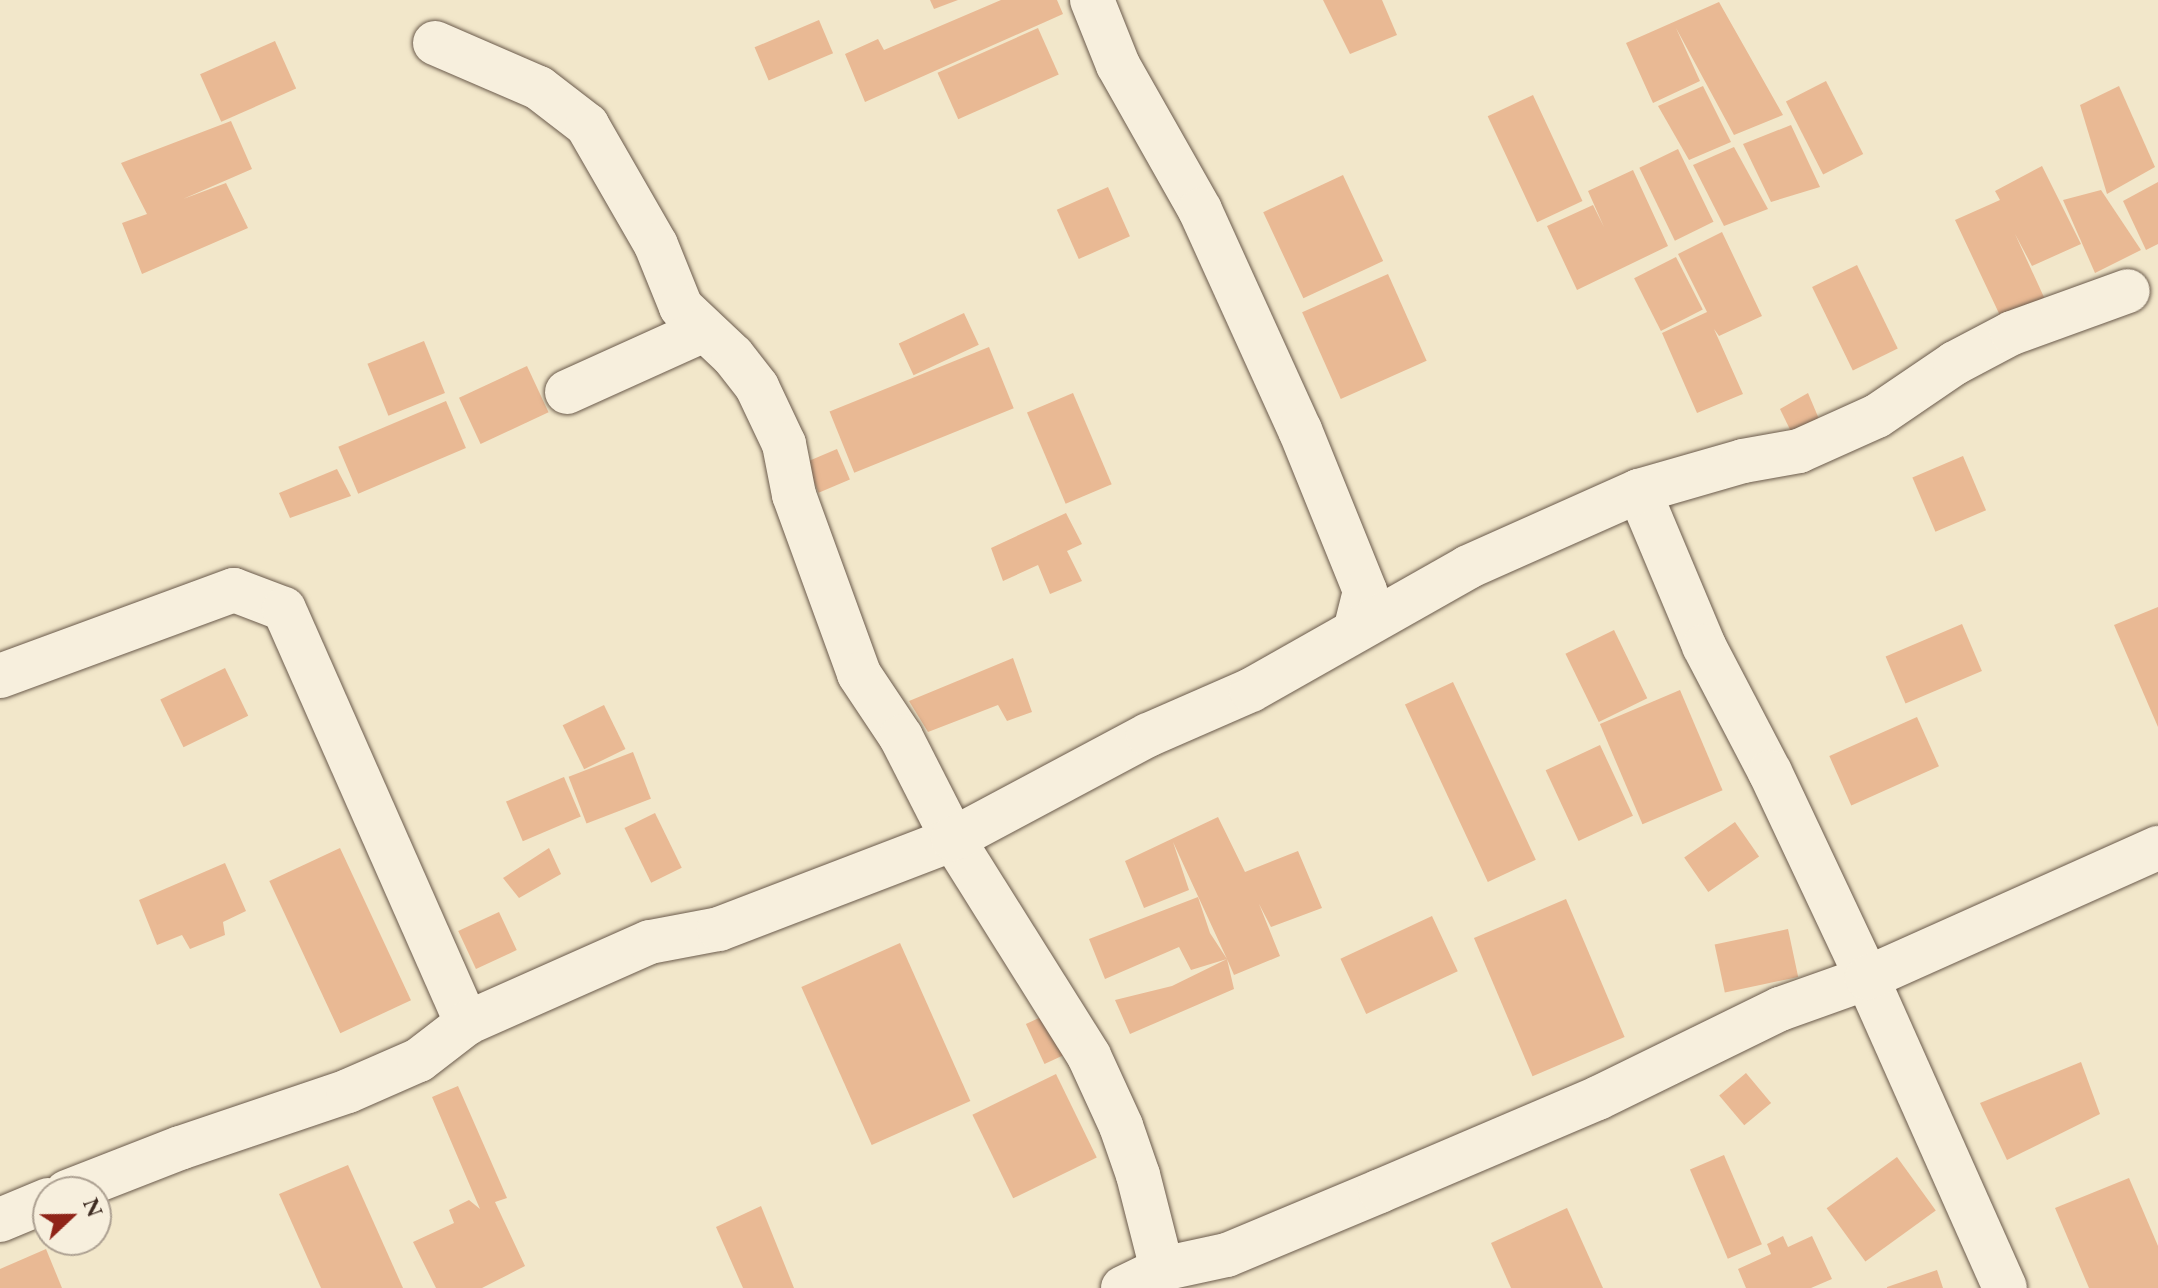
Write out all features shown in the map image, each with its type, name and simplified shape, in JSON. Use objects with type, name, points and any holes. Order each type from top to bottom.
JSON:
[{"type":"street","points":[[1092,0],[1118,65],[1200,210],[1300,430],[1365,591],[1356,628]]},
{"type":"street","points":[[435,43],[539,88],[587,125],[656,245],[681,307],[733,356],[757,387],[784,444],[794,495],[859,674],[901,737],[953,839],[1089,1056],[1134,1163],[1162,1269]]},
{"type":"street","points":[[108,1176],[348,1091],[419,1060],[467,1023],[650,942],[719,929],[953,839],[1148,735],[1251,690],[1468,567],[1639,491],[1743,461],[1799,451],[1877,416],[1955,363],[2012,333],[2128,291]]},
{"type":"street","points":[[567,392],[704,330]]},
{"type":"street","points":[[1639,491],[1704,646],[1770,772],[1867,978],[2005,1288]]},
{"type":"street","points":[[0,676],[234,590],[284,609],[467,1023]]},
{"type":"street","points":[[1123,1288],[1162,1269],[1227,1255],[1598,1098],[1780,1009],[1867,978],[2158,848]]},
{"type":"street","points":[[0,1220],[32,1207]]},
{"type":"building","points":[[930,0],[958,0],[934,9]]},
{"type":"building","points":[[1001,0],[1057,0],[1063,14],[865,102],[845,54],[878,39],[884,50]]},
{"type":"building","points":[[1323,0],[1382,0],[1397,35],[1350,54]]},
{"type":"building","points":[[1719,2],[1783,115],[1734,135],[1676,28],[1700,81],[1653,103],[1626,43]]},
{"type":"building","points":[[819,20],[833,53],[769,80],[755,47]]},
{"type":"building","points":[[1038,28],[1059,75],[958,119],[938,73]]},
{"type":"building","points":[[275,41],[296,89],[221,122],[200,74]]},
{"type":"building","points":[[1826,81],[1863,154],[1823,174],[1786,101]]},
{"type":"building","points":[[1703,86],[1731,142],[1689,160],[1658,106]]},
{"type":"building","points":[[2119,86],[2155,167],[2107,194],[2080,105]]},
{"type":"building","points":[[1533,95],[1582,201],[1537,222],[1488,116]]},
{"type":"building","points":[[231,121],[252,169],[183,199],[226,183],[248,228],[142,274],[122,223],[147,214],[121,163]]},
{"type":"building","points":[[1791,125],[1820,187],[1771,202],[1743,144]]},
{"type":"building","points":[[1734,147],[1768,209],[1724,226],[1693,165]]},
{"type":"building","points":[[1678,149],[1714,222],[1675,241],[1639,168]]},
{"type":"building","points":[[2042,166],[2081,244],[2032,266],[2015,234],[2048,306],[2004,324],[1955,220],[2000,200],[1995,191]]},
{"type":"building","points":[[1633,170],[1668,246],[1577,290],[1547,226],[1593,205],[1604,227],[1588,191]]},
{"type":"building","points":[[1343,175],[1383,261],[1303,298],[1263,212]]},
{"type":"building","points":[[2158,182],[2158,244],[2146,250],[2123,201]]},
{"type":"building","points":[[1108,187],[1130,236],[1079,259],[1057,210]]},
{"type":"building","points":[[2101,190],[2141,250],[2095,273],[2063,200]]},
{"type":"building","points":[[1722,232],[1762,316],[1719,336],[1714,329],[1743,394],[1697,413],[1662,333],[1707,312],[1678,254]]},
{"type":"building","points":[[1676,257],[1703,310],[1661,331],[1634,278]]},
{"type":"building","points":[[1857,265],[1898,349],[1853,371],[1812,287]]},
{"type":"building","points":[[1388,274],[1427,361],[1341,399],[1302,312]]},
{"type":"building","points":[[964,313],[979,345],[914,375],[899,343]]},
{"type":"building","points":[[424,341],[445,393],[388,416],[367,364]]},
{"type":"building","points":[[989,347],[1014,408],[854,473],[830,411]]},
{"type":"building","points":[[527,366],[549,412],[481,444],[459,398]]},
{"type":"building","points":[[1073,393],[1112,484],[1066,504],[1027,413]]},
{"type":"building","points":[[1808,393],[1827,438],[1800,450],[1780,409]]},
{"type":"building","points":[[446,401],[466,448],[358,494],[338,447]]},
{"type":"building","points":[[837,449],[850,479],[819,493],[806,462]]},
{"type":"building","points":[[1963,456],[1986,510],[1935,532],[1912,477]]},
{"type":"building","points":[[337,469],[351,496],[290,518],[279,493]]},
{"type":"building","points":[[1066,513],[1082,544],[1067,551],[1082,581],[1050,594],[1038,565],[1003,581],[991,548]]},
{"type":"building","points":[[2158,607],[2158,727],[2114,625]]},
{"type":"building","points":[[1962,624],[1982,671],[1906,703],[1886,656]]},
{"type":"building","points":[[1614,630],[1647,698],[1599,722],[1565,654]]},
{"type":"building","points":[[1013,658],[1032,712],[1007,721],[998,705],[928,732],[909,701]]},
{"type":"building","points":[[225,668],[248,716],[184,747],[160,700]]},
{"type":"building","points":[[1453,682],[1536,860],[1488,882],[1405,704]]},
{"type":"building","points":[[1680,690],[1723,790],[1643,824],[1600,724]]},
{"type":"building","points":[[604,705],[625,749],[584,769],[563,725]]},
{"type":"building","points":[[1917,717],[1939,766],[1851,805],[1829,756]]},
{"type":"building","points":[[1600,745],[1633,816],[1579,841],[1546,770]]},
{"type":"building","points":[[633,752],[651,799],[587,823],[569,777]]},
{"type":"building","points":[[564,777],[581,817],[523,841],[506,802]]},
{"type":"building","points":[[655,813],[682,868],[651,883],[624,828]]},
{"type":"building","points":[[1218,817],[1245,872],[1298,851],[1322,908],[1271,927],[1259,904],[1280,956],[1234,975],[1173,842],[1189,890],[1144,908],[1125,861]]},
{"type":"building","points":[[1735,822],[1759,856],[1708,892],[1684,858]]},
{"type":"building","points":[[340,848],[411,1000],[340,1033],[269,881]]},
{"type":"building","points":[[549,848],[561,874],[519,898],[503,878]]},
{"type":"building","points":[[225,863],[246,911],[223,922],[225,935],[190,949],[182,935],[157,945],[139,900]]},
{"type":"building","points":[[1198,897],[1210,933],[1227,959],[1191,970],[1179,947],[1105,979],[1089,939]]},
{"type":"building","points":[[1566,899],[1625,1037],[1533,1076],[1474,938]]},
{"type":"building","points":[[499,912],[517,950],[476,969],[458,931]]},
{"type":"building","points":[[1432,916],[1458,971],[1366,1014],[1340,959]]},
{"type":"building","points":[[1788,929],[1798,977],[1725,993],[1715,945]]},
{"type":"building","points":[[900,943],[970,1101],[872,1145],[801,987]]},
{"type":"building","points":[[1227,959],[1234,989],[1130,1034],[1115,1000],[1172,986]]},
{"type":"building","points":[[1054,1011],[1073,1051],[1044,1064],[1026,1024]]},
{"type":"building","points":[[2081,1062],[2100,1114],[2007,1160],[1980,1103]]},
{"type":"building","points":[[1746,1073],[1771,1103],[1744,1125],[1719,1095]]},
{"type":"building","points":[[1056,1074],[1097,1158],[1013,1198],[972,1115]]},
{"type":"building","points":[[458,1086],[507,1198],[495,1202],[525,1266],[482,1288],[436,1288],[413,1242],[454,1223],[449,1210],[469,1200],[480,1209],[432,1097]]},
{"type":"building","points":[[1724,1155],[1762,1244],[1728,1259],[1690,1169]]},
{"type":"building","points":[[1897,1157],[1936,1210],[1865,1262],[1827,1208]]},
{"type":"building","points":[[348,1165],[403,1288],[321,1288],[279,1194]]},
{"type":"building","points":[[2129,1178],[2158,1246],[2158,1288],[2089,1288],[2055,1208]]},
{"type":"building","points":[[761,1206],[794,1288],[743,1288],[716,1227]]},
{"type":"building","points":[[1567,1208],[1603,1288],[1511,1288],[1491,1243]]},
{"type":"building","points":[[1783,1236],[1788,1247],[1812,1236],[1832,1279],[1811,1288],[1746,1288],[1738,1269],[1771,1254],[1767,1244]]},
{"type":"building","points":[[32,1255],[49,1256],[62,1288],[0,1288],[0,1269]]},
{"type":"building","points":[[1937,1270],[1943,1288],[1887,1288],[1887,1287]]}]
